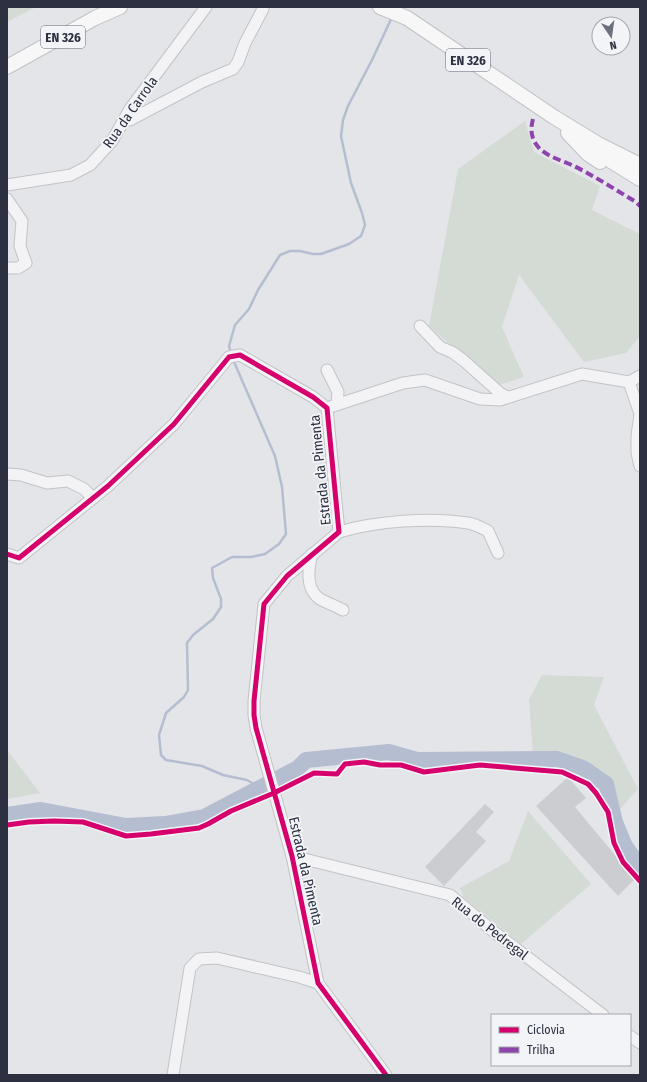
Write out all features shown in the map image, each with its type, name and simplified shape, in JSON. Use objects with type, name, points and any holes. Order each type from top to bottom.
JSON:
[{"type":"main road","name":"EN 326","points":[[7,67],[95,18],[120,7]]},
{"type":"main road","name":"EN 326","points":[[380,7],[408,18],[554,117],[598,144],[640,165]]},
{"type":"main road","name":"EN 326","points":[[554,117],[568,133],[640,179]]},
{"type":"main road","points":[[568,133],[588,154],[640,185]]},
{"type":"street","name":"Rua da Carrola","points":[[7,185],[71,175],[90,165],[112,141],[130,109],[206,7]]},
{"type":"street","points":[[124,120],[130,120],[202,82],[233,69],[238,62],[245,43],[262,9]]},
{"type":"street","points":[[7,199],[22,221],[20,246],[26,263],[18,268],[7,268]]},
{"type":"street","points":[[420,326],[440,347],[452,352],[463,360],[500,393],[508,397]]},
{"type":"street","name":"Estrada da Pimenta","points":[[7,554],[19,558],[108,486],[174,424],[229,357],[240,355],[313,397],[332,406],[339,532],[287,576],[264,604],[254,701],[254,715],[256,728],[292,856],[318,983],[386,1075]]},
{"type":"street","points":[[327,370],[338,392],[332,406]]},
{"type":"street","points":[[332,406],[403,383],[425,380],[480,399],[500,400],[582,374],[629,382],[640,376]]},
{"type":"street","points":[[629,382],[640,414],[637,436],[637,453],[640,466]]},
{"type":"street","points":[[7,474],[21,475],[47,482],[68,481],[84,489],[93,498]]},
{"type":"street","points":[[339,532],[358,527],[426,520],[470,523],[488,531],[498,553]]},
{"type":"street","points":[[312,554],[309,566],[309,575],[312,589],[319,598],[343,610]]},
{"type":"street","name":"Rua do Pedregal","points":[[292,856],[450,895],[602,1014]]},
{"type":"street","points":[[173,1075],[190,968],[199,959],[217,958],[299,976],[318,983]]},
{"type":"street","points":[[631,1037],[640,1043]]},
{"type":"shaded area","points":[[7,7],[36,7],[7,22]]},
{"type":"shaded area","points":[[525,121],[534,152],[600,186],[592,210],[640,234],[640,336],[626,353],[584,362],[519,275],[502,327],[524,377],[496,386],[429,326],[458,169]]},
{"type":"shaded area","points":[[542,675],[604,677],[594,705],[638,789],[620,809],[609,783],[585,764],[558,756],[533,756],[529,699]]},
{"type":"shaded area","points":[[7,750],[40,793],[7,799]]},
{"type":"shaded area","points":[[528,811],[591,884],[521,944],[464,898],[460,888],[509,861]]},
{"type":"building","points":[[568,777],[586,798],[575,807],[635,879],[618,896],[536,806]]},
{"type":"building","points":[[485,804],[494,812],[476,832],[486,841],[444,886],[425,867]]},
{"type":"waterway","points":[[230,350],[229,346],[235,325],[249,309],[258,290],[280,255],[290,251],[321,254],[349,244],[361,236],[365,225],[351,183],[341,136],[343,120],[348,106],[392,17]]},
{"type":"waterway","points":[[234,362],[275,456],[282,487],[286,534],[279,544],[265,554],[251,557],[232,557],[212,568],[213,578],[221,599],[221,607],[213,619],[193,635],[187,643],[188,690],[184,697],[166,713],[159,735],[161,755],[166,760],[202,766],[223,775],[247,780],[260,788]]},
{"type":"waterway","points":[[7,815],[41,810],[126,826],[165,824],[204,817],[298,768],[306,760],[389,752],[417,760],[557,759],[583,768],[606,784],[615,822],[625,846],[640,867]]},
{"type":"marked path","points":[[533,119],[531,131],[536,145],[539,148],[551,156],[590,175],[636,202],[640,206]]},
{"type":"cycle path","points":[[7,554],[19,558],[108,486],[174,424],[229,357],[240,355],[313,397],[327,408],[339,532],[287,576],[264,604],[254,701],[254,715],[256,728],[292,856],[318,983],[386,1075]]},
{"type":"cycle path","points":[[7,825],[54,821],[83,822],[126,836],[199,828],[231,811],[274,793],[314,773],[337,774],[345,764],[364,762],[380,765],[401,765],[424,772],[480,765],[562,772],[588,784],[596,793],[608,812],[614,843],[623,862],[640,881]]}]
